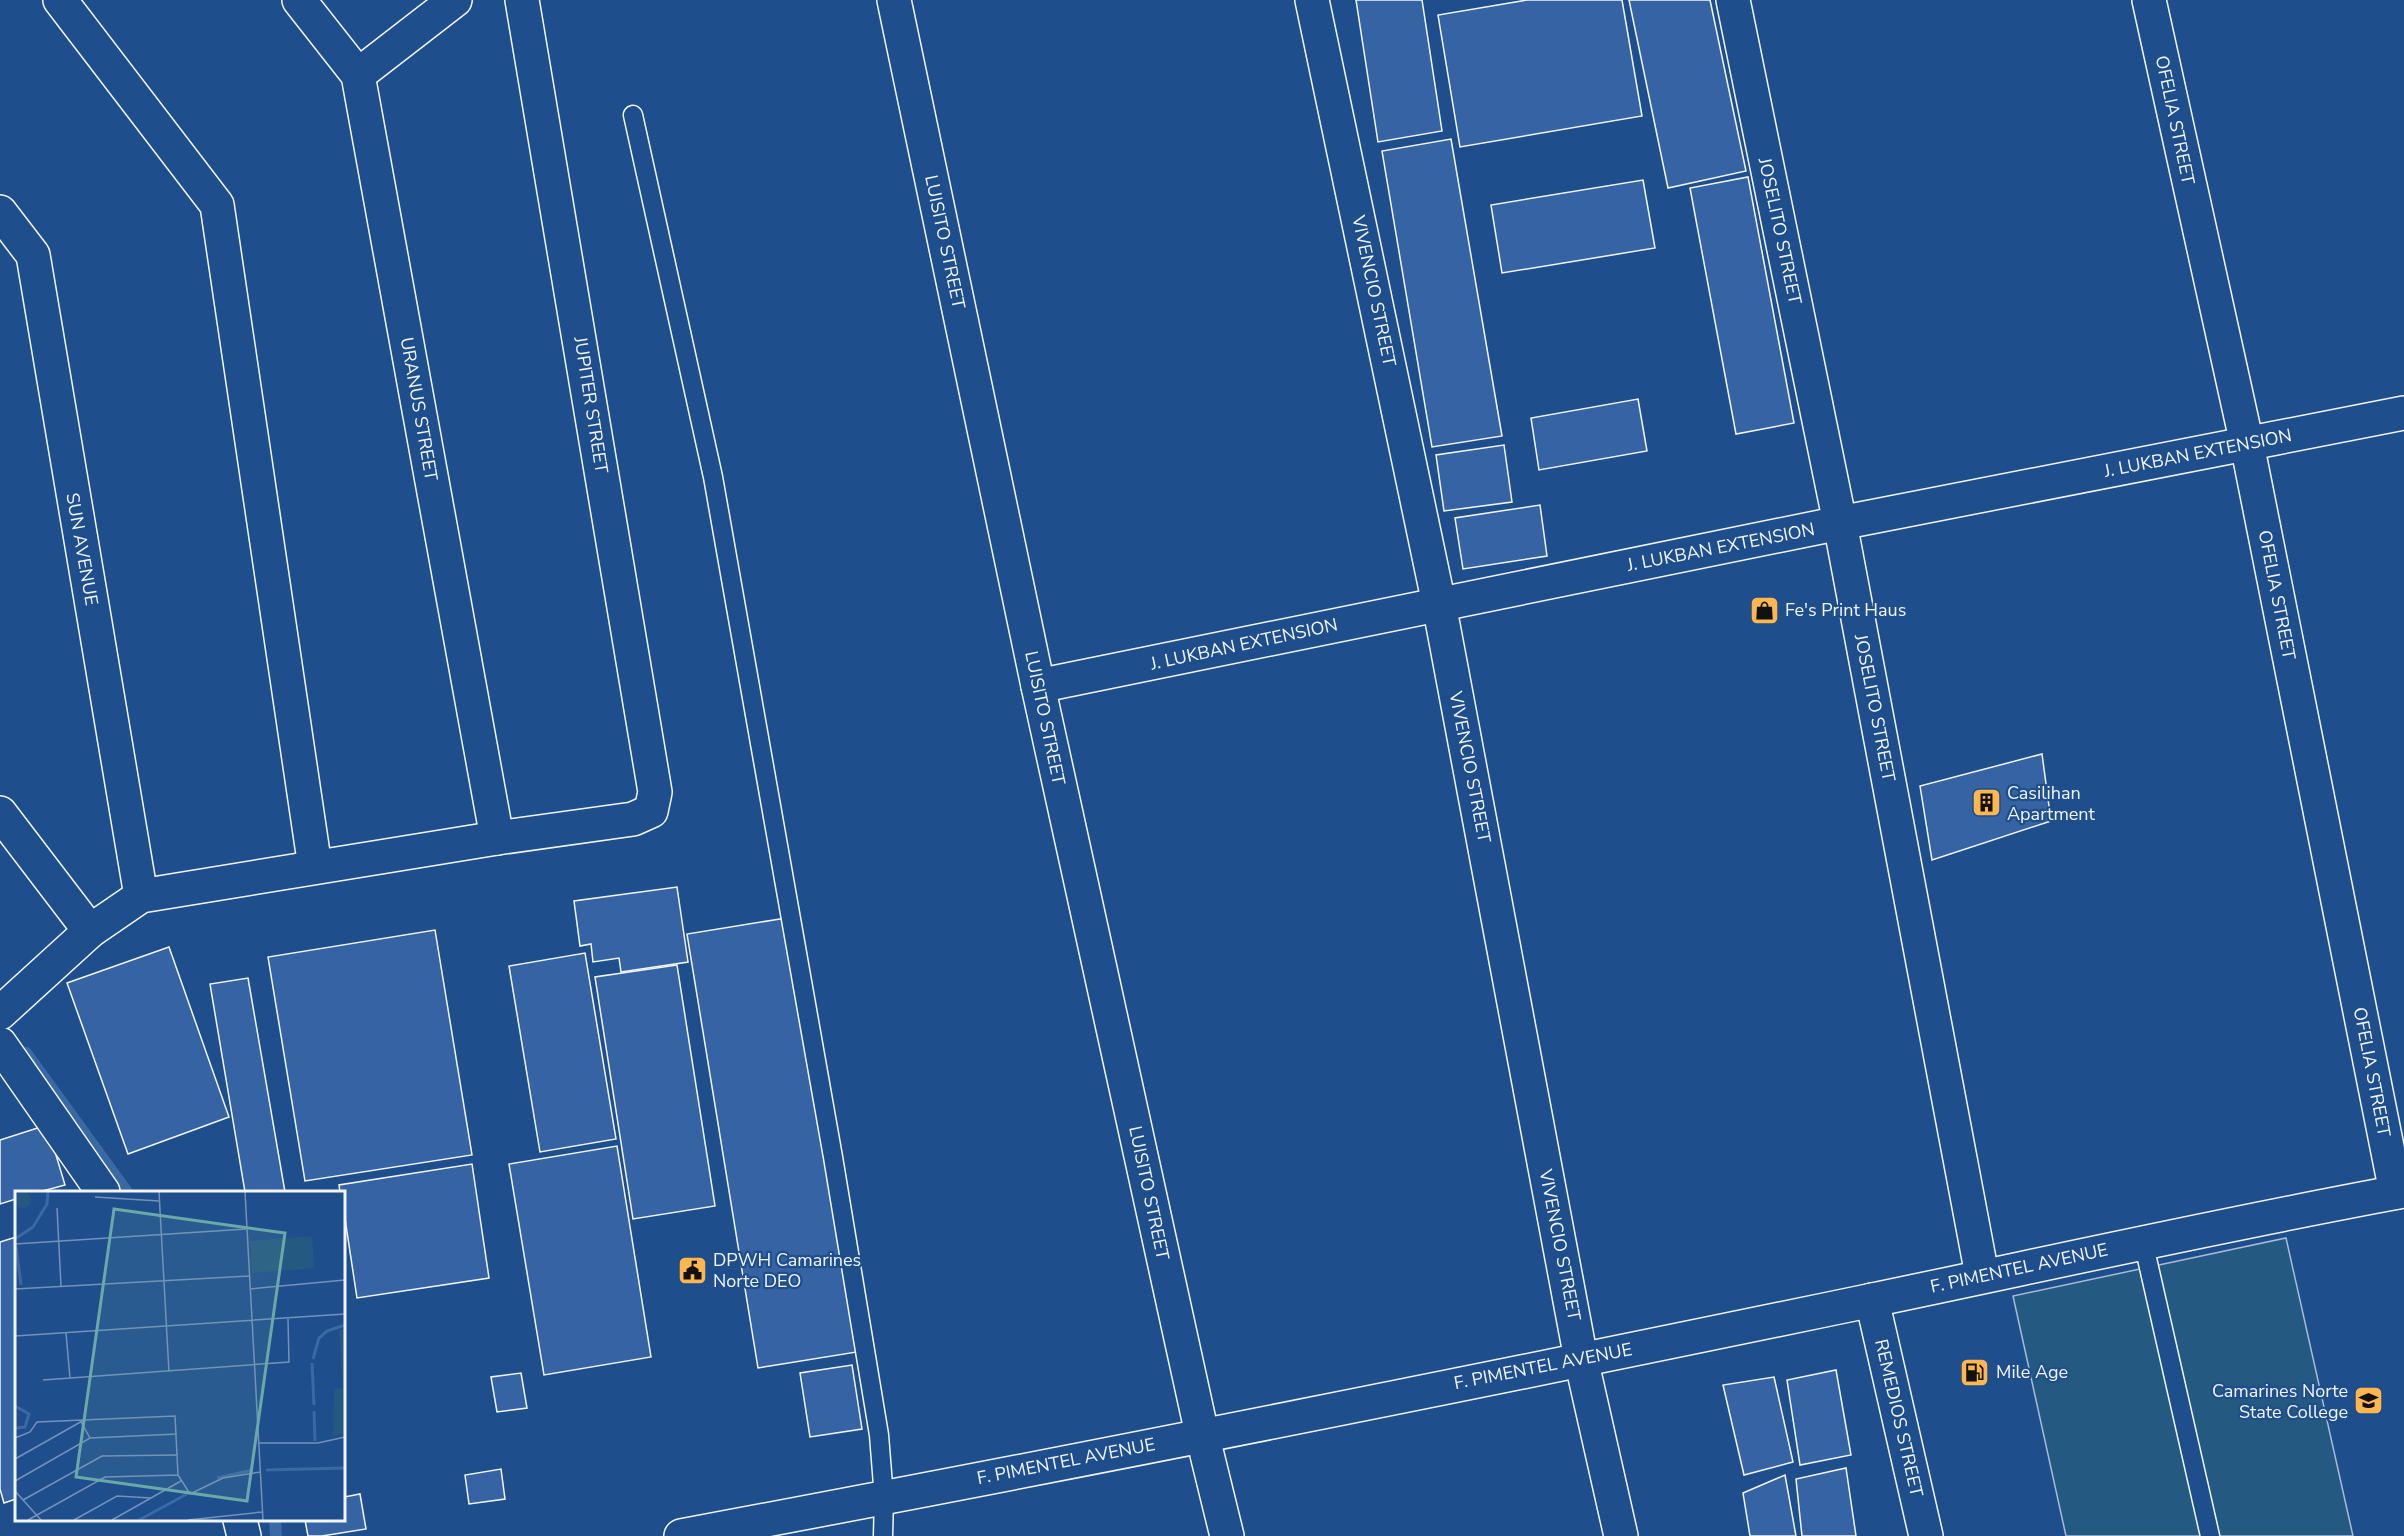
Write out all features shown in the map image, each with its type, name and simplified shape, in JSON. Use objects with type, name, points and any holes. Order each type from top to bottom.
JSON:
[{"type":"street","points":[[60,0],[217,206],[315,867]]},
{"type":"street","name":"URANUS STREET","points":[[299,0],[358,75],[497,838]]},
{"type":"street","points":[[358,75],[455,0]]},
{"type":"street","name":"LUISITO STREET","points":[[894,0],[1038,686],[1202,1434],[1227,1536]]},
{"type":"street","name":"VIVENCIO STREET","points":[[1312,0],[1439,604],[1581,1359],[1621,1536]]},
{"type":"street","name":"JOSELITO STREET","points":[[1733,0],[1840,523],[1982,1275]]},
{"type":"street","name":"OFELIA STREET","points":[[2149,0],[2247,444],[2400,1192]]},
{"type":"street","name":"JUPITER STREET","points":[[497,838],[633,819],[651,811],[655,792],[520,7]]},
{"type":"street","name":"SUN AVENUE","points":[[0,212],[33,255],[141,896]]},
{"type":"street","name":"J. LUKBAN EXTENSION","points":[[1038,686],[1840,523],[2404,413]]},
{"type":"street","points":[[0,813],[90,931]]},
{"type":"street","points":[[0,1013],[90,931],[141,896],[497,838]]},
{"type":"street","points":[[0,1044],[102,1191]]},
{"type":"street","name":"F. PIMENTEL AVENUE","points":[[681,1536],[884,1498],[1581,1359],[1872,1300],[2144,1241],[2400,1192]]},
{"type":"street","name":"REMEDIOS STREET","points":[[1872,1300],[1926,1536]]},
{"type":"street","points":[[240,1521],[244,1536]]},
{"type":"lane","points":[[633,115],[713,477],[833,1157],[879,1435],[884,1498],[883,1536]]},
{"type":"lane","points":[[2144,1241],[2210,1536]]},
{"type":"shaded area","points":[[2286,1238],[2353,1536],[2066,1536],[2013,1296]]},
{"type":"building","points":[[1356,0],[1422,0],[1442,131],[1378,142]]},
{"type":"building","points":[[1527,0],[1622,0],[1642,116],[1460,147],[1438,15]]},
{"type":"building","points":[[1629,0],[1710,0],[1746,171],[1668,188]]},
{"type":"building","points":[[1451,139],[1502,436],[1432,447],[1382,151]]},
{"type":"building","points":[[1748,177],[1794,423],[1736,434],[1690,188]]},
{"type":"building","points":[[1643,180],[1655,248],[1502,273],[1491,205]]},
{"type":"building","points":[[1638,399],[1647,451],[1539,470],[1531,418]]},
{"type":"building","points":[[1504,445],[1512,502],[1444,511],[1436,455]]},
{"type":"building","points":[[1540,505],[1547,556],[1463,569],[1455,518]]},
{"type":"building","name":"Casilihan Apartment","points":[[2042,754],[2051,821],[1932,860],[1920,786]]},
{"type":"building","points":[[677,887],[688,962],[621,972],[619,958],[593,962],[591,944],[580,946],[574,901]]},
{"type":"building","points":[[786,918],[857,1352],[758,1368],[687,934]]},
{"type":"building","points":[[435,930],[472,1155],[305,1181],[268,957]]},
{"type":"building","points":[[169,947],[229,1117],[128,1154],[67,983]]},
{"type":"building","points":[[585,953],[616,1139],[540,1152],[509,966]]},
{"type":"building","points":[[677,965],[715,1206],[633,1219],[595,977]]},
{"type":"building","points":[[248,978],[285,1191],[245,1191],[210,984]]},
{"type":"building","points":[[47,1125],[65,1185],[43,1191],[15,1191],[15,1199],[0,1204],[0,1140]]},
{"type":"building","points":[[617,1146],[651,1357],[544,1375],[509,1164]]},
{"type":"building","points":[[472,1164],[489,1278],[357,1298],[345,1219],[345,1191],[340,1191],[339,1185]]},
{"type":"building","points":[[15,1237],[15,1499],[4,1503],[0,1489],[0,1242]]},
{"type":"building","points":[[852,1365],[862,1429],[810,1437],[800,1373]]},
{"type":"building","points":[[1836,1370],[1851,1455],[1800,1465],[1787,1380]]},
{"type":"building","points":[[521,1373],[527,1408],[497,1412],[491,1377]]},
{"type":"building","points":[[1774,1377],[1793,1462],[1744,1475],[1723,1385]]},
{"type":"building","points":[[1846,1468],[1856,1536],[1802,1536],[1796,1479]]},
{"type":"building","points":[[501,1469],[505,1499],[469,1504],[465,1475]]},
{"type":"building","points":[[1785,1475],[1796,1536],[1750,1536],[1743,1493]]},
{"type":"building","points":[[360,1494],[366,1529],[308,1536],[305,1521],[345,1521],[345,1497]]},
{"type":"waterway","points":[[26,1053],[126,1191]]},
{"type":"waterway","points":[[275,1521],[276,1536]]},
{"type":"place","name":"Fe's Print Haus","points":[[1764,610]]},
{"type":"place","name":"Casilihan Apartment","points":[[1986,803]]},
{"type":"place","name":"DPWH Camarines Norte DEO","points":[[692,1270]]},
{"type":"place","name":"Mile Age","points":[[1975,1372]]},
{"type":"place","name":"Camarines Norte State College","points":[[2369,1401]]}]
